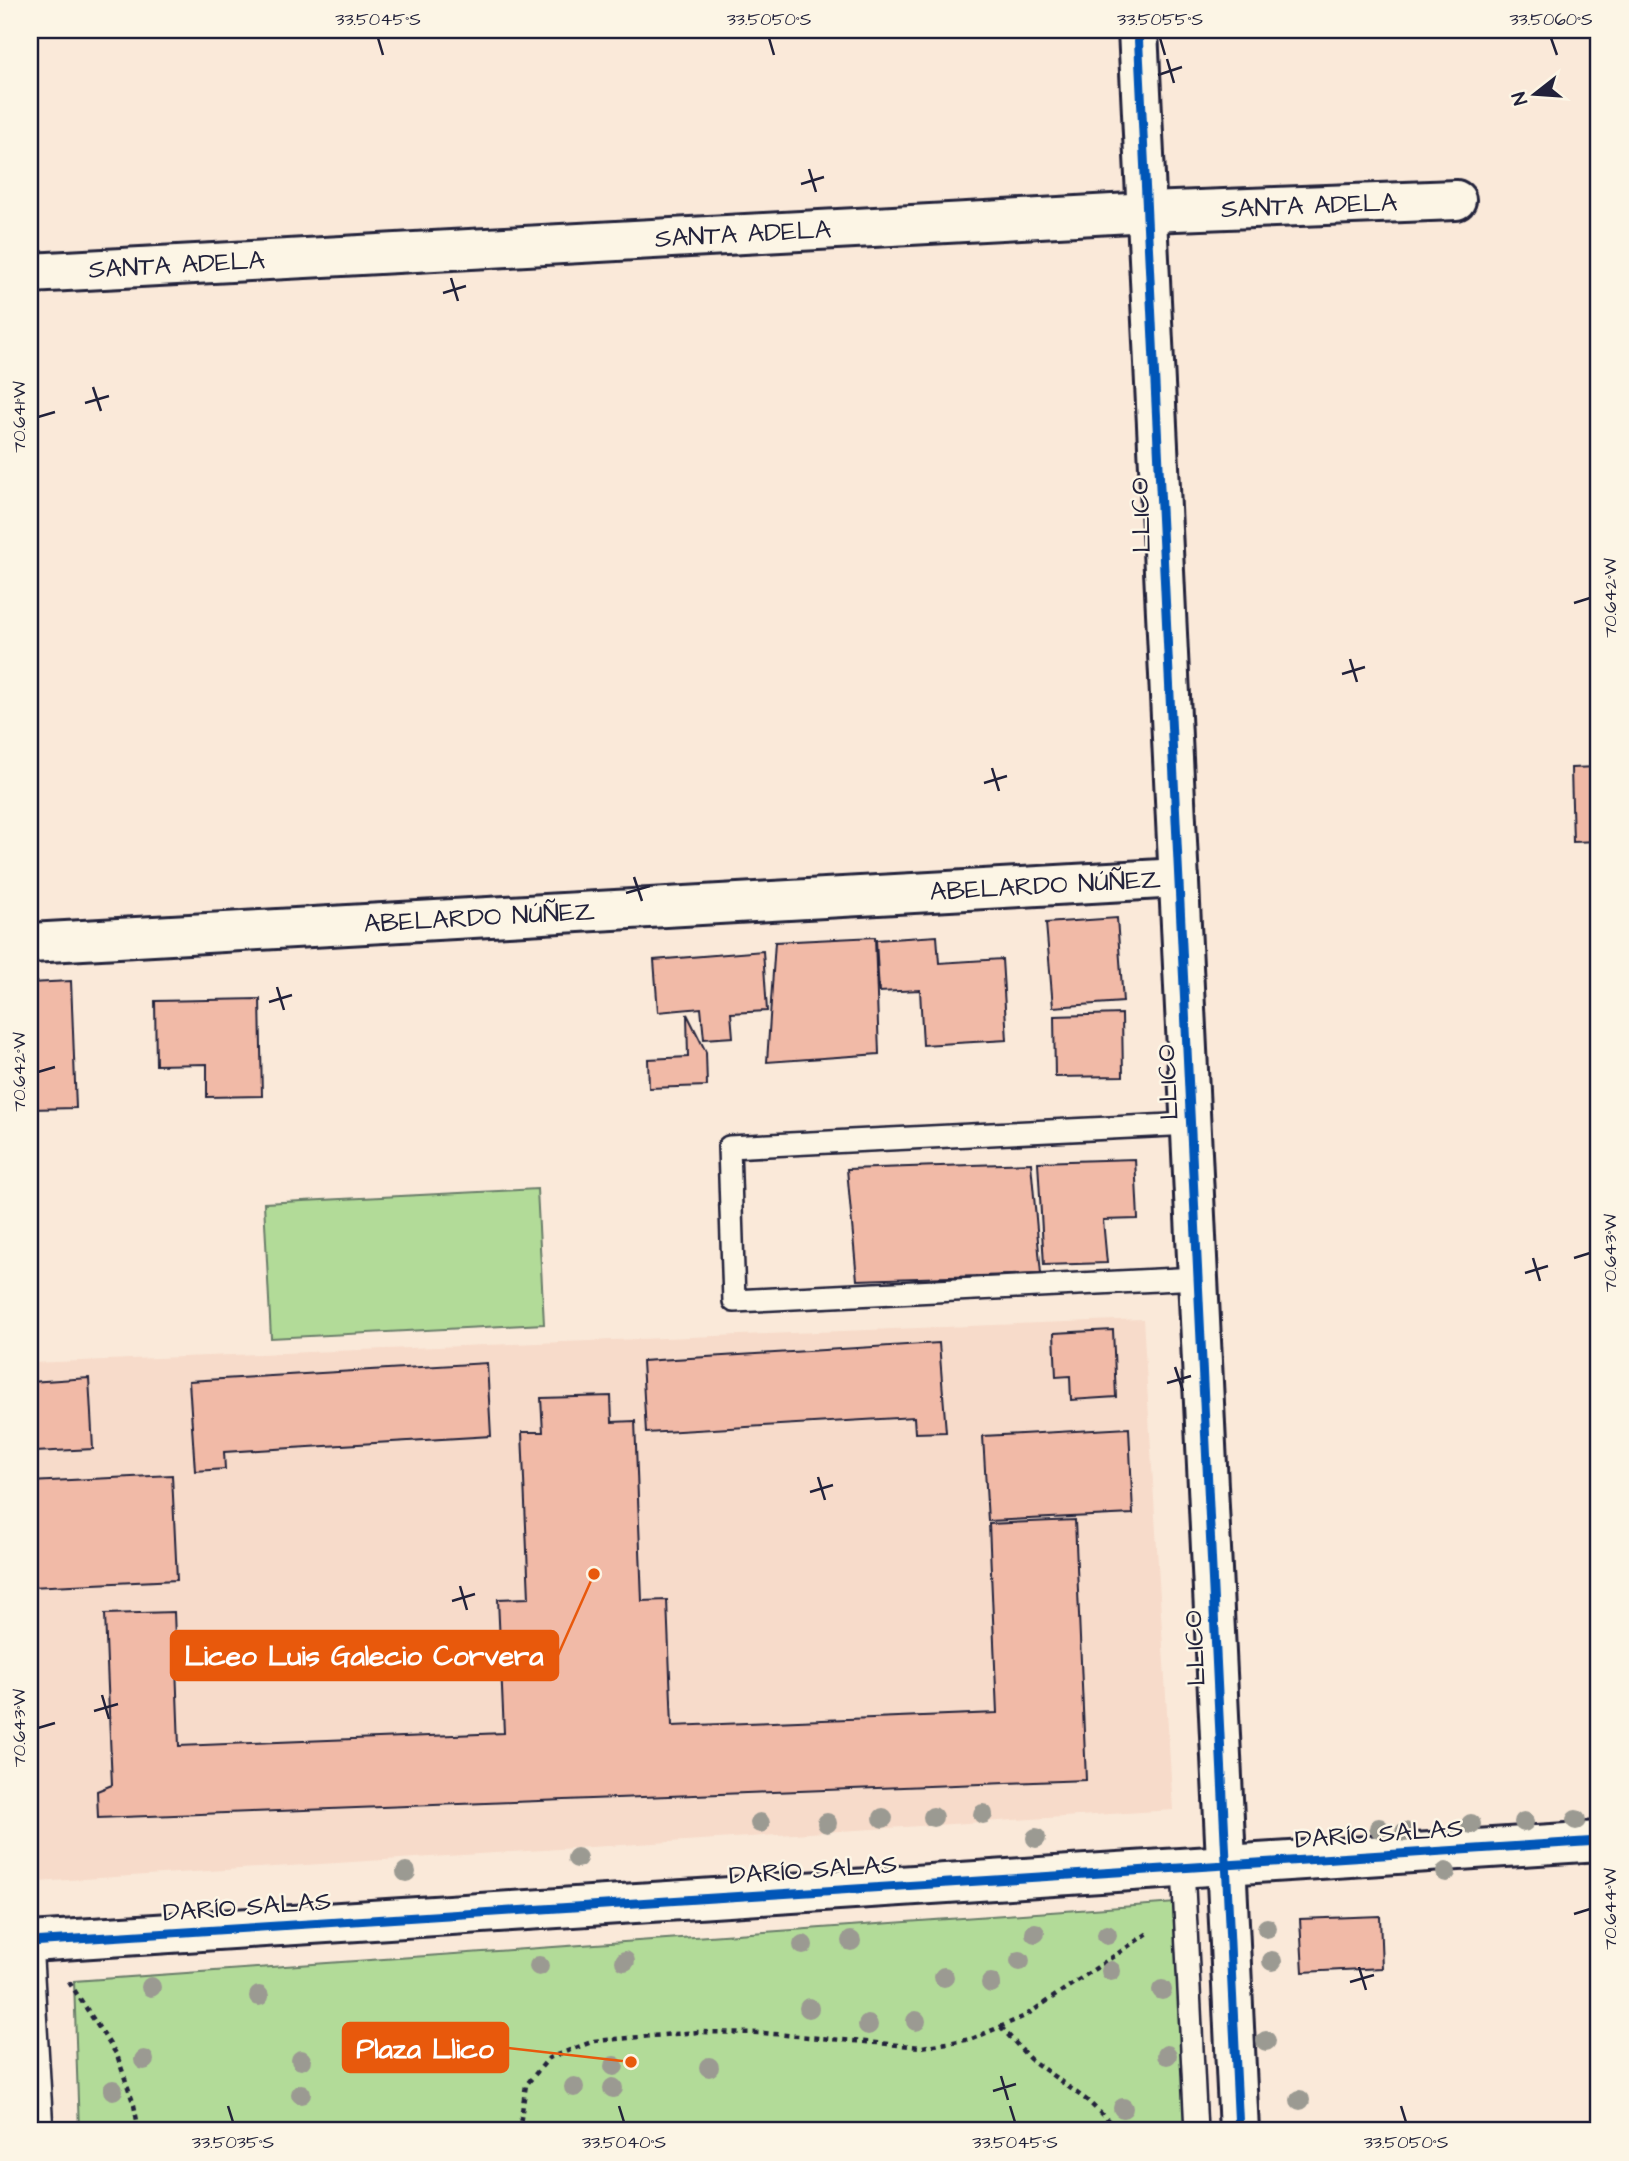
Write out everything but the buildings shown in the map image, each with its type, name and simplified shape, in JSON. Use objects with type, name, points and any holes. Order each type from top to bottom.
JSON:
[{"type":"street","name":"LLICO","points":[[1138,30],[1149,212],[1239,2131]]},
{"type":"street","name":"SANTA ADELA","points":[[30,273],[1149,212],[1456,201]]},
{"type":"street","name":"ABELARDO NÚÑEZ","points":[[30,943],[1179,878]]},
{"type":"street","name":"DARÍO SALAS","points":[[31,1942],[1599,1840]]},
{"type":"lane","points":[[1191,1124],[729,1147],[734,1301],[1198,1278]]},
{"type":"lane","points":[[1184,1867],[1196,2131]]},
{"type":"lane","points":[[31,1942],[41,2131]]},
{"type":"path","points":[[519,2131],[526,2085],[549,2058],[594,2041],[698,2032],[763,2032],[922,2047],[972,2039],[1036,2010],[1076,1984],[1139,1936],[1161,1926]]},
{"type":"path","points":[[64,1974],[117,2054],[134,2105],[139,2131]]},
{"type":"path","points":[[1001,2027],[1030,2059],[1088,2101],[1119,2131]]},
{"type":"shaded area","points":[[1143,1319],[1173,1810],[37,1882],[30,1785],[30,1363]]},
{"type":"green space","points":[[537,1189],[544,1324],[271,1338],[264,1203]]},
{"type":"green space","points":[[1176,1903],[1189,2131],[79,2131],[74,1981]]},
{"type":"cycle path","points":[[1138,30],[1239,2131]]},
{"type":"cycle path","points":[[30,1942],[1599,1841]]},
{"type":"place","name":"Liceo Luis Galecio Corvera","points":[[594,1574]]},
{"type":"place","name":"Plaza Llico","points":[[631,2062]]}]
